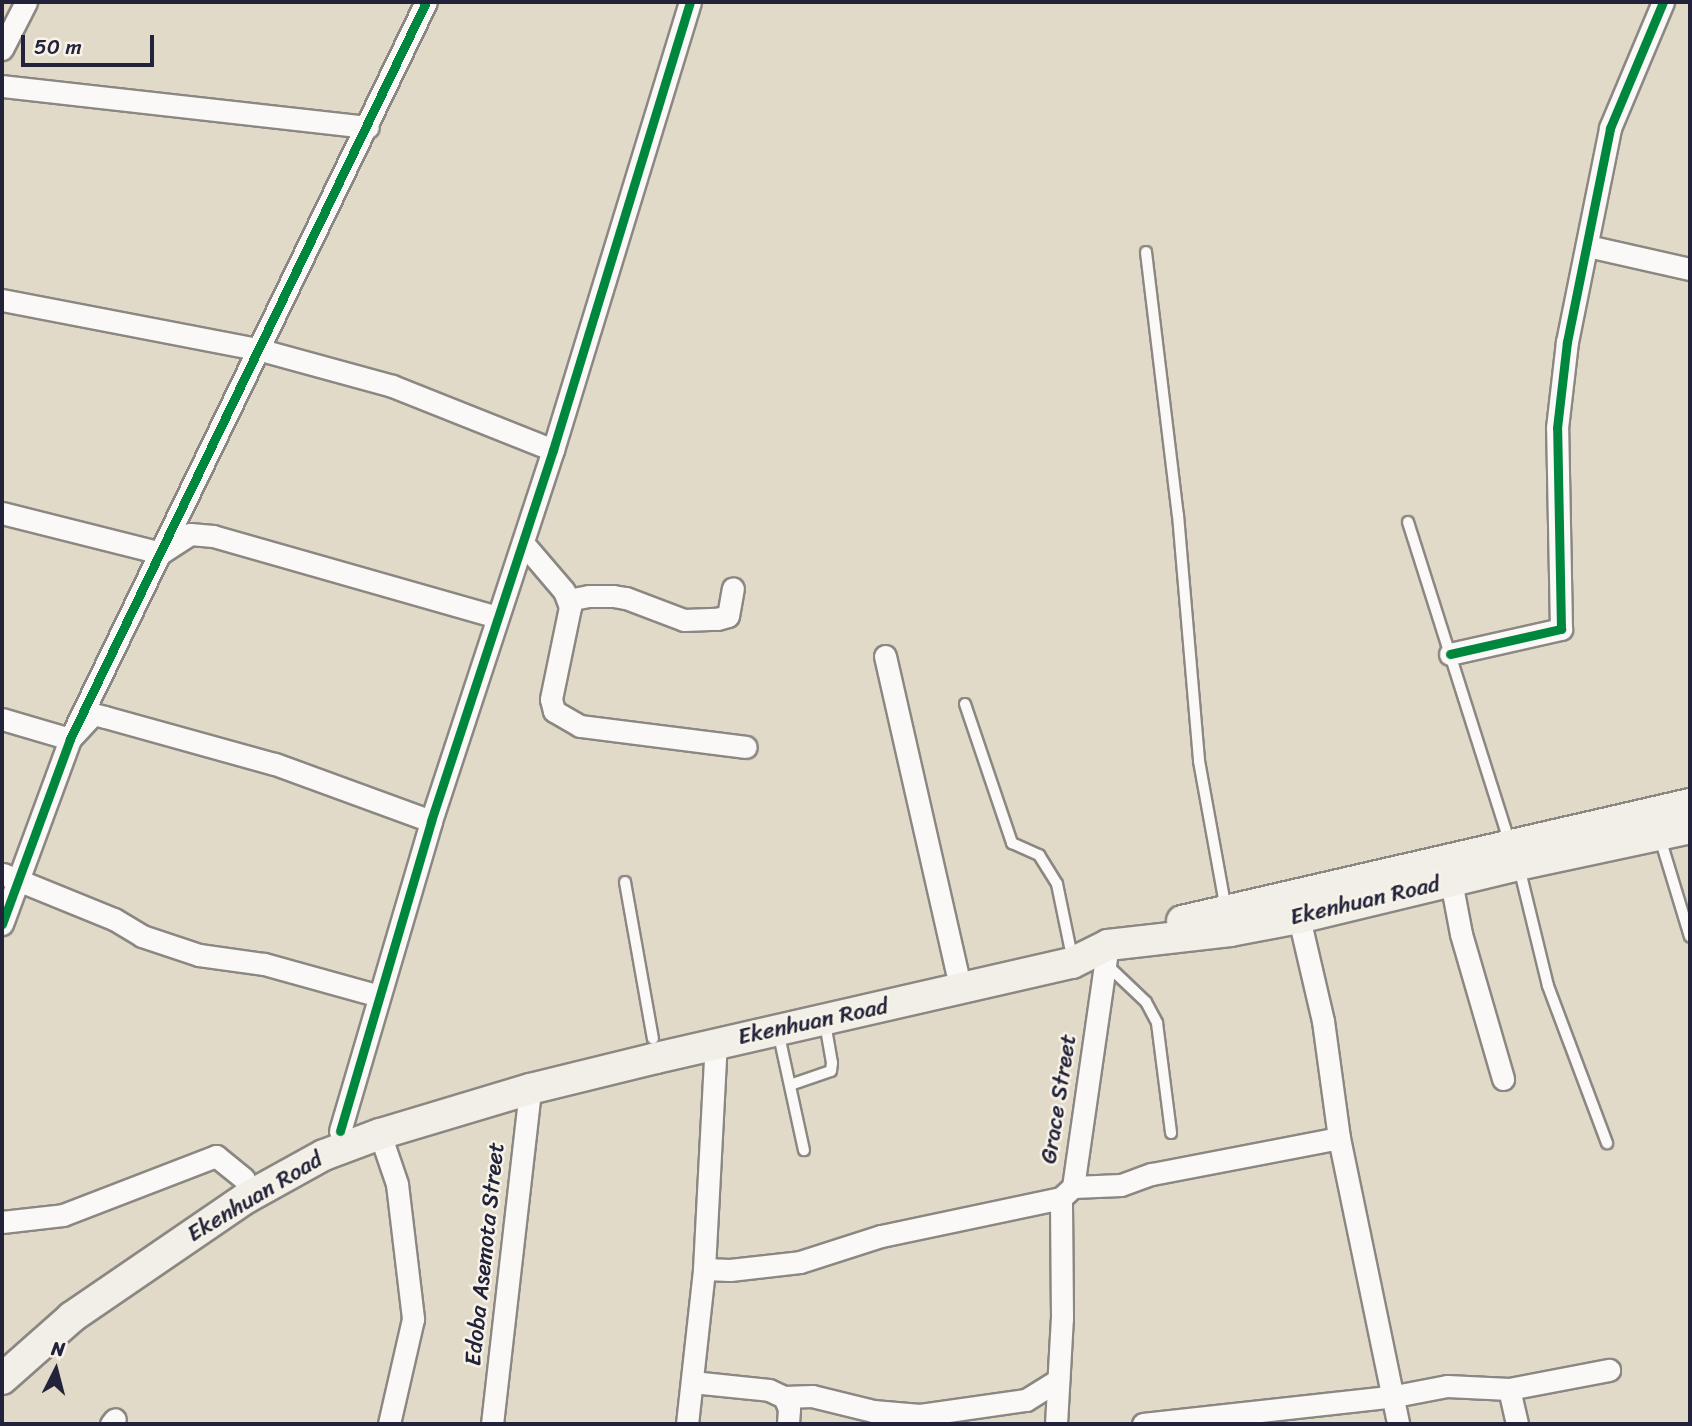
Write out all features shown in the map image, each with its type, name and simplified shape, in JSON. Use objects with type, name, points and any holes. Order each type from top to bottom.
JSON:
[{"type":"main road","name":"Ekenhuan Road","points":[[2,1379],[72,1317],[246,1198],[324,1155],[380,1134],[530,1089],[716,1043],[1107,955],[1299,918],[1451,881],[1514,855],[1690,804]]},
{"type":"main road","name":"Ekenhuan Road","points":[[2,1352],[61,1303],[244,1179],[340,1131],[527,1070],[653,1038],[1070,947],[1226,910],[1514,855],[1659,835],[1690,828]]},
{"type":"street","points":[[2,49],[26,2]]},
{"type":"street","points":[[2,924],[70,739],[257,349],[368,127],[426,2]]},
{"type":"street","points":[[340,1131],[431,821],[553,450],[690,2]]},
{"type":"street","points":[[1450,654],[1561,629],[1557,428],[1567,342],[1610,128],[1663,2]]},
{"type":"street","points":[[2,86],[368,127]]},
{"type":"street","points":[[1588,246],[1690,270]]},
{"type":"street","points":[[2,300],[257,349],[392,386],[553,450]]},
{"type":"street","points":[[2,513],[161,553],[190,534],[213,536],[497,617]]},
{"type":"street","points":[[523,543],[564,591],[570,607],[551,699],[554,711],[580,726],[746,747]]},
{"type":"street","points":[[568,600],[589,596],[613,596],[626,598],[684,620],[717,619],[728,616],[733,588]]},
{"type":"street","points":[[885,656],[957,972]]},
{"type":"street","points":[[70,739],[93,715],[105,717],[275,764],[431,821]]},
{"type":"street","points":[[2,719],[70,739]]},
{"type":"street","points":[[4,874],[114,919],[142,936],[199,955],[264,964],[379,996]]},
{"type":"street","points":[[1451,881],[1461,934],[1503,1079]]},
{"type":"street","points":[[1299,918],[1323,1021],[1339,1138],[1395,1396],[1398,1424]]},
{"type":"street","name":"Grace Street","points":[[1060,1423],[1058,1380],[1067,1192],[1107,955]]},
{"type":"street","points":[[687,1424],[704,1269],[716,1043]]},
{"type":"street","name":"Edoba Asemota Street","points":[[492,1424],[530,1089]]},
{"type":"street","points":[[380,1134],[397,1184],[412,1319],[389,1424]]},
{"type":"street","points":[[704,1269],[730,1270],[800,1262],[881,1236],[1067,1192],[1121,1185],[1152,1174],[1339,1138]]},
{"type":"street","points":[[2,1222],[64,1215],[216,1156],[244,1179]]},
{"type":"street","points":[[1143,1424],[1395,1396],[1447,1386],[1509,1389],[1609,1370]]},
{"type":"street","points":[[692,1382],[769,1390],[784,1396],[812,1396],[873,1411],[920,1415],[1026,1400],[1058,1380]]},
{"type":"street","points":[[1509,1389],[1517,1424]]},
{"type":"street","points":[[784,1396],[789,1409],[788,1424]]},
{"type":"lane","points":[[1146,252],[1178,515],[1199,761],[1226,910]]},
{"type":"lane","points":[[1408,522],[1514,855],[1548,986],[1607,1143]]},
{"type":"lane","points":[[965,704],[1012,843],[1039,855],[1057,884],[1070,947]]},
{"type":"lane","points":[[1659,835],[1690,937]]},
{"type":"lane","points":[[625,882],[653,1038]]},
{"type":"lane","points":[[1107,955],[1146,1002],[1157,1023],[1171,1133]]},
{"type":"lane","points":[[790,1084],[831,1071],[824,1019]]},
{"type":"lane","points":[[778,1029],[804,1150]]},
{"type":"cycle path","points":[[2,924],[70,739],[426,2]]},
{"type":"cycle path","points":[[340,1131],[431,821],[553,450],[690,2]]},
{"type":"cycle path","points":[[1450,654],[1561,629],[1557,428],[1567,342],[1610,128],[1663,2]]}]
